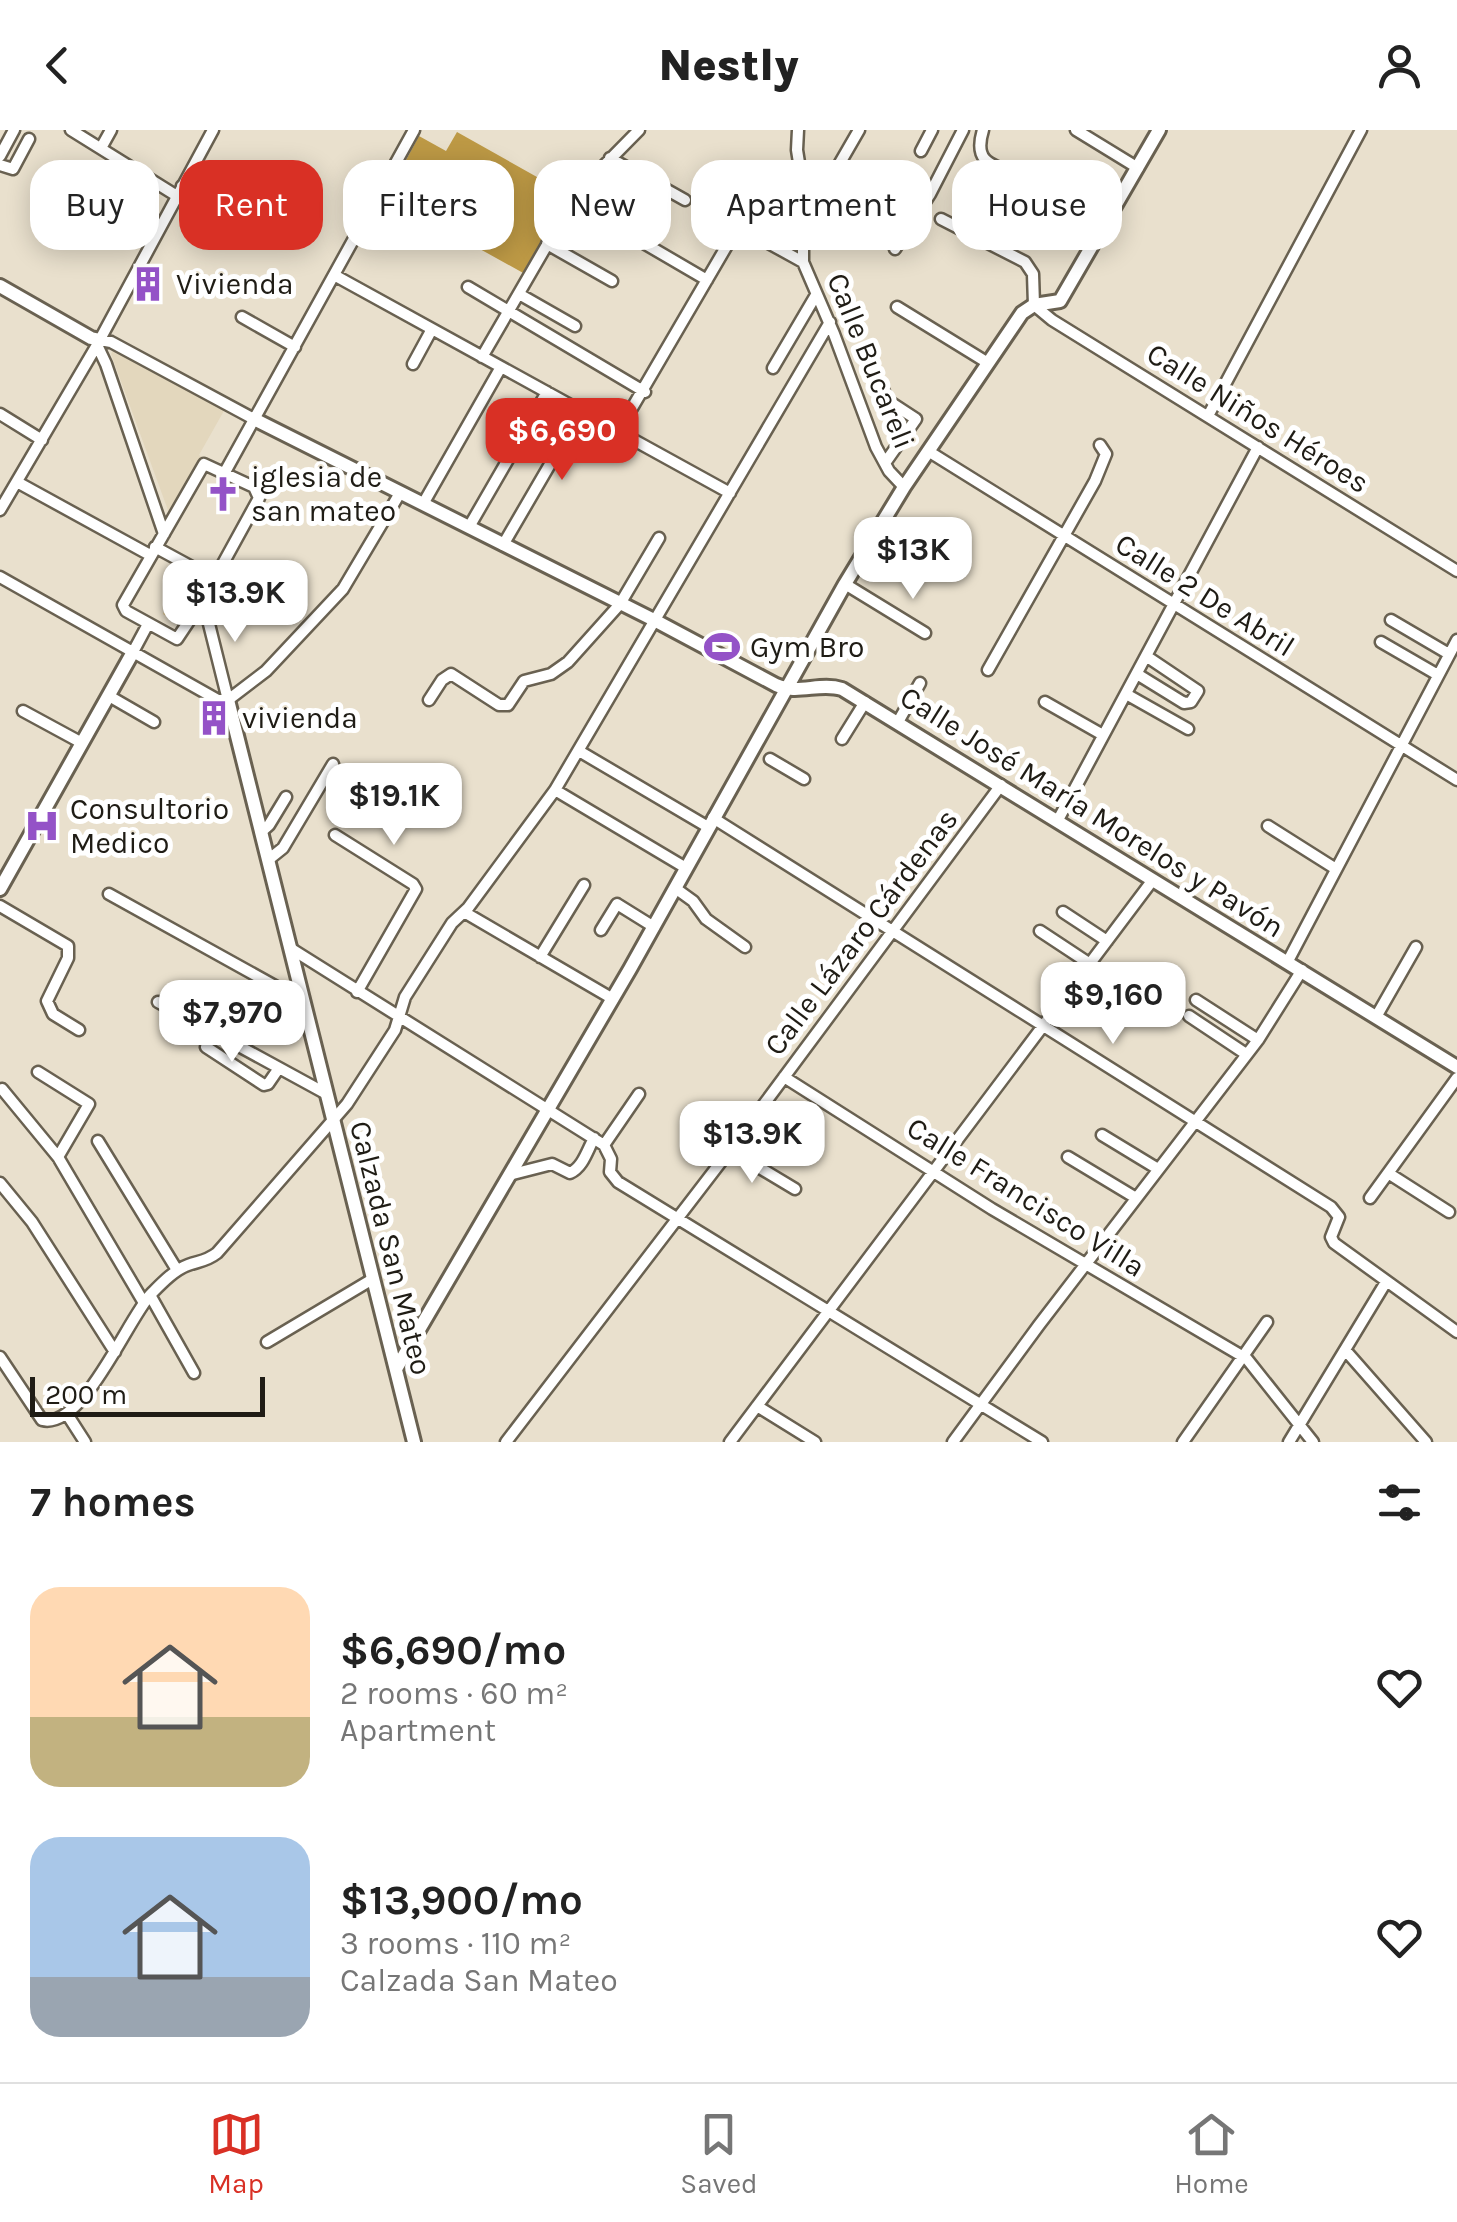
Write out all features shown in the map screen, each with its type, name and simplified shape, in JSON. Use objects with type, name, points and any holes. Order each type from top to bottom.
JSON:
[{"type":"main road","points":[[396,1370],[613,1000],[710,823],[755,750],[784,689],[904,486],[1022,313],[1034,305],[1060,301],[1159,130]]},
{"type":"main road","points":[[0,286],[98,342]]},
{"type":"main road","points":[[254,419],[656,620],[784,689]]},
{"type":"main road","points":[[0,888],[133,652]]},
{"type":"main road","name":"Calle José María Morelos y Pavón","points":[[784,689],[835,687],[865,702],[1457,1067]]},
{"type":"main road","name":"Calzada San Mateo","points":[[228,700],[414,1442]]},
{"type":"street","points":[[0,156],[14,130]]},
{"type":"street","points":[[70,130],[179,190]]},
{"type":"street","points":[[101,148],[111,130]]},
{"type":"street","points":[[225,472],[414,130]]},
{"type":"street","points":[[638,130],[610,158],[685,200]]},
{"type":"street","name":"Calle Bucareli","points":[[798,130],[801,160]]},
{"type":"street","points":[[842,160],[859,130]]},
{"type":"street","points":[[921,151],[932,130]]},
{"type":"street","points":[[932,190],[963,130]]},
{"type":"street","points":[[983,130],[978,144],[983,160]]},
{"type":"street","points":[[1076,130],[1138,168]]},
{"type":"street","points":[[1208,416],[1361,130]]},
{"type":"street","points":[[194,160],[207,132]]},
{"type":"street","points":[[0,165],[13,169],[29,140]]},
{"type":"street","points":[[0,510],[179,193]]},
{"type":"street","points":[[941,218],[1025,262],[1033,274],[1034,305]]},
{"type":"street","points":[[618,432],[738,229],[803,262]]},
{"type":"street","points":[[482,356],[544,250]]},
{"type":"street","points":[[558,250],[612,281]]},
{"type":"street","points":[[655,250],[706,280]]},
{"type":"street","name":"Calle Bucareli","points":[[803,250],[803,262],[884,464],[904,486]]},
{"type":"street","points":[[334,275],[730,493]]},
{"type":"street","points":[[468,286],[644,392]]},
{"type":"street","points":[[519,294],[575,326]]},
{"type":"street","points":[[772,368],[816,294]]},
{"type":"street","name":"Calle Niños Héroes","points":[[1034,305],[1082,340],[1457,571]]},
{"type":"street","points":[[897,307],[988,363]]},
{"type":"street","points":[[242,316],[295,347]]},
{"type":"street","points":[[0,1358],[42,1420],[49,1422],[67,1414],[115,1352],[147,1299],[178,1270],[217,1254],[333,1121],[385,1045],[405,998],[442,938],[555,790],[830,322]]},
{"type":"street","points":[[413,364],[432,329]]},
{"type":"street","points":[[98,342],[111,342],[254,419]]},
{"type":"street","points":[[98,342],[164,534]]},
{"type":"street","points":[[423,504],[502,367]]},
{"type":"street","points":[[882,385],[904,437]]},
{"type":"street","points":[[469,527],[547,392]]},
{"type":"street","points":[[884,464],[916,419],[890,402]]},
{"type":"street","points":[[502,544],[581,411]]},
{"type":"street","points":[[0,414],[42,440]]},
{"type":"street","points":[[988,670],[1104,462],[1106,454],[1100,446]]},
{"type":"street","points":[[1058,820],[1258,447]]},
{"type":"street","name":"Calle 2 De Abril","points":[[928,451],[1457,780]]},
{"type":"street","points":[[202,465],[225,472],[254,487],[259,498],[179,639],[126,611],[123,605],[202,465]]},
{"type":"street","points":[[17,482],[214,579]]},
{"type":"street","points":[[0,577],[218,700],[228,700],[266,671],[343,589],[400,494]]},
{"type":"street","points":[[430,700],[442,680],[451,674],[499,704],[508,705],[524,682],[551,674],[568,662],[620,604],[658,538]]},
{"type":"street","points":[[845,584],[925,632]]},
{"type":"street","name":"Calzada San Mateo","points":[[203,600],[228,700]]},
{"type":"street","points":[[1391,620],[1449,654]]},
{"type":"street","points":[[133,652],[148,624]]},
{"type":"street","points":[[1288,961],[1457,640]]},
{"type":"street","points":[[1380,642],[1438,675]]},
{"type":"street","points":[[1137,674],[1184,703],[1192,702],[1198,691],[1146,656]]},
{"type":"street","points":[[898,722],[920,684]]},
{"type":"street","points":[[1126,694],[1188,729]]},
{"type":"street","points":[[108,696],[154,722]]},
{"type":"street","points":[[842,739],[865,702]]},
{"type":"street","points":[[1046,702],[1103,735]]},
{"type":"street","points":[[23,712],[82,743]]},
{"type":"street","points":[[579,751],[894,932],[1331,1207],[1339,1217],[1332,1241],[1457,1332]]},
{"type":"street","points":[[770,759],[804,778]]},
{"type":"street","points":[[268,860],[284,848],[333,764]]},
{"type":"street","name":"Calle Lázaro Cárdenas","points":[[506,1442],[730,1150],[1001,785]]},
{"type":"street","points":[[555,790],[686,868]]},
{"type":"street","points":[[261,832],[286,797]]},
{"type":"street","points":[[1268,826],[1336,869]]},
{"type":"street","points":[[335,835],[416,889],[357,992]]},
{"type":"street","points":[[730,1442],[1152,882]]},
{"type":"street","points":[[540,957],[584,885]]},
{"type":"street","points":[[675,888],[694,901],[706,919],[745,948]]},
{"type":"street","points":[[109,894],[284,991],[302,996]]},
{"type":"street","points":[[601,930],[617,904],[654,927]]},
{"type":"street","points":[[0,906],[68,946],[68,958],[47,1002],[53,1014],[79,1030]]},
{"type":"street","points":[[464,912],[613,1000]]},
{"type":"street","points":[[1063,912],[1108,941]]},
{"type":"street","points":[[1040,931],[1090,964]]},
{"type":"street","points":[[1376,1018],[1416,947]]},
{"type":"street","points":[[290,948],[594,1138],[609,1152],[613,1177],[1042,1442]]},
{"type":"street","points":[[954,1442],[1258,1040],[1302,970]]},
{"type":"street","points":[[1196,1000],[1258,1040]]},
{"type":"street","points":[[158,1002],[325,1093]]},
{"type":"street","points":[[1189,1016],[1246,1054]]},
{"type":"street","points":[[206,1047],[264,1084],[279,1068]]},
{"type":"street","points":[[38,1072],[88,1104],[58,1156]]},
{"type":"street","name":"Calle Francisco Villa","points":[[784,1076],[1085,1265],[1243,1358],[1258,1369],[1313,1442]]},
{"type":"street","points":[[1370,1198],[1457,1078]]},
{"type":"street","points":[[2,1089],[58,1156],[194,1373]]},
{"type":"street","points":[[604,1146],[639,1094]]},
{"type":"street","points":[[1102,1135],[1158,1168]]},
{"type":"street","points":[[508,1175],[552,1164],[574,1171],[594,1138]]},
{"type":"street","points":[[98,1141],[178,1270]]},
{"type":"street","points":[[730,1150],[795,1189]]},
{"type":"street","points":[[1068,1156],[1136,1198]]},
{"type":"street","points":[[1388,1173],[1449,1212]]},
{"type":"street","points":[[0,1183],[41,1236],[115,1352]]},
{"type":"street","points":[[267,1342],[371,1280]]},
{"type":"street","points":[[1289,1442],[1386,1282]]},
{"type":"street","points":[[1183,1442],[1267,1322]]},
{"type":"street","points":[[1346,1351],[1426,1442]]},
{"type":"street","points":[[0,1382],[11,1374]]},
{"type":"street","points":[[757,1406],[815,1442]]},
{"type":"street","points":[[67,1414],[85,1442]]},
{"type":"shaded area","points":[[457,132],[507,160],[406,160],[419,136],[446,151]]},
{"type":"shaded area","points":[[514,164],[534,175],[534,250],[538,250],[525,274],[482,250],[514,250]]},
{"type":"shaded area","points":[[113,350],[225,409],[199,455],[205,459],[176,517],[169,513],[111,354]]},
{"type":"shaded area","points":[[178,585],[193,594],[177,623],[163,614]]},
{"type":"place","name":"Vivienda","points":[[148,284]]},
{"type":"place","name":"iglesia de san mateo","points":[[223,494]]},
{"type":"place","name":"Gym Bro","points":[[722,647]]},
{"type":"place","name":"vivienda","points":[[214,718]]},
{"type":"place","name":"Consultorio Medico","points":[[42,826]]}]
